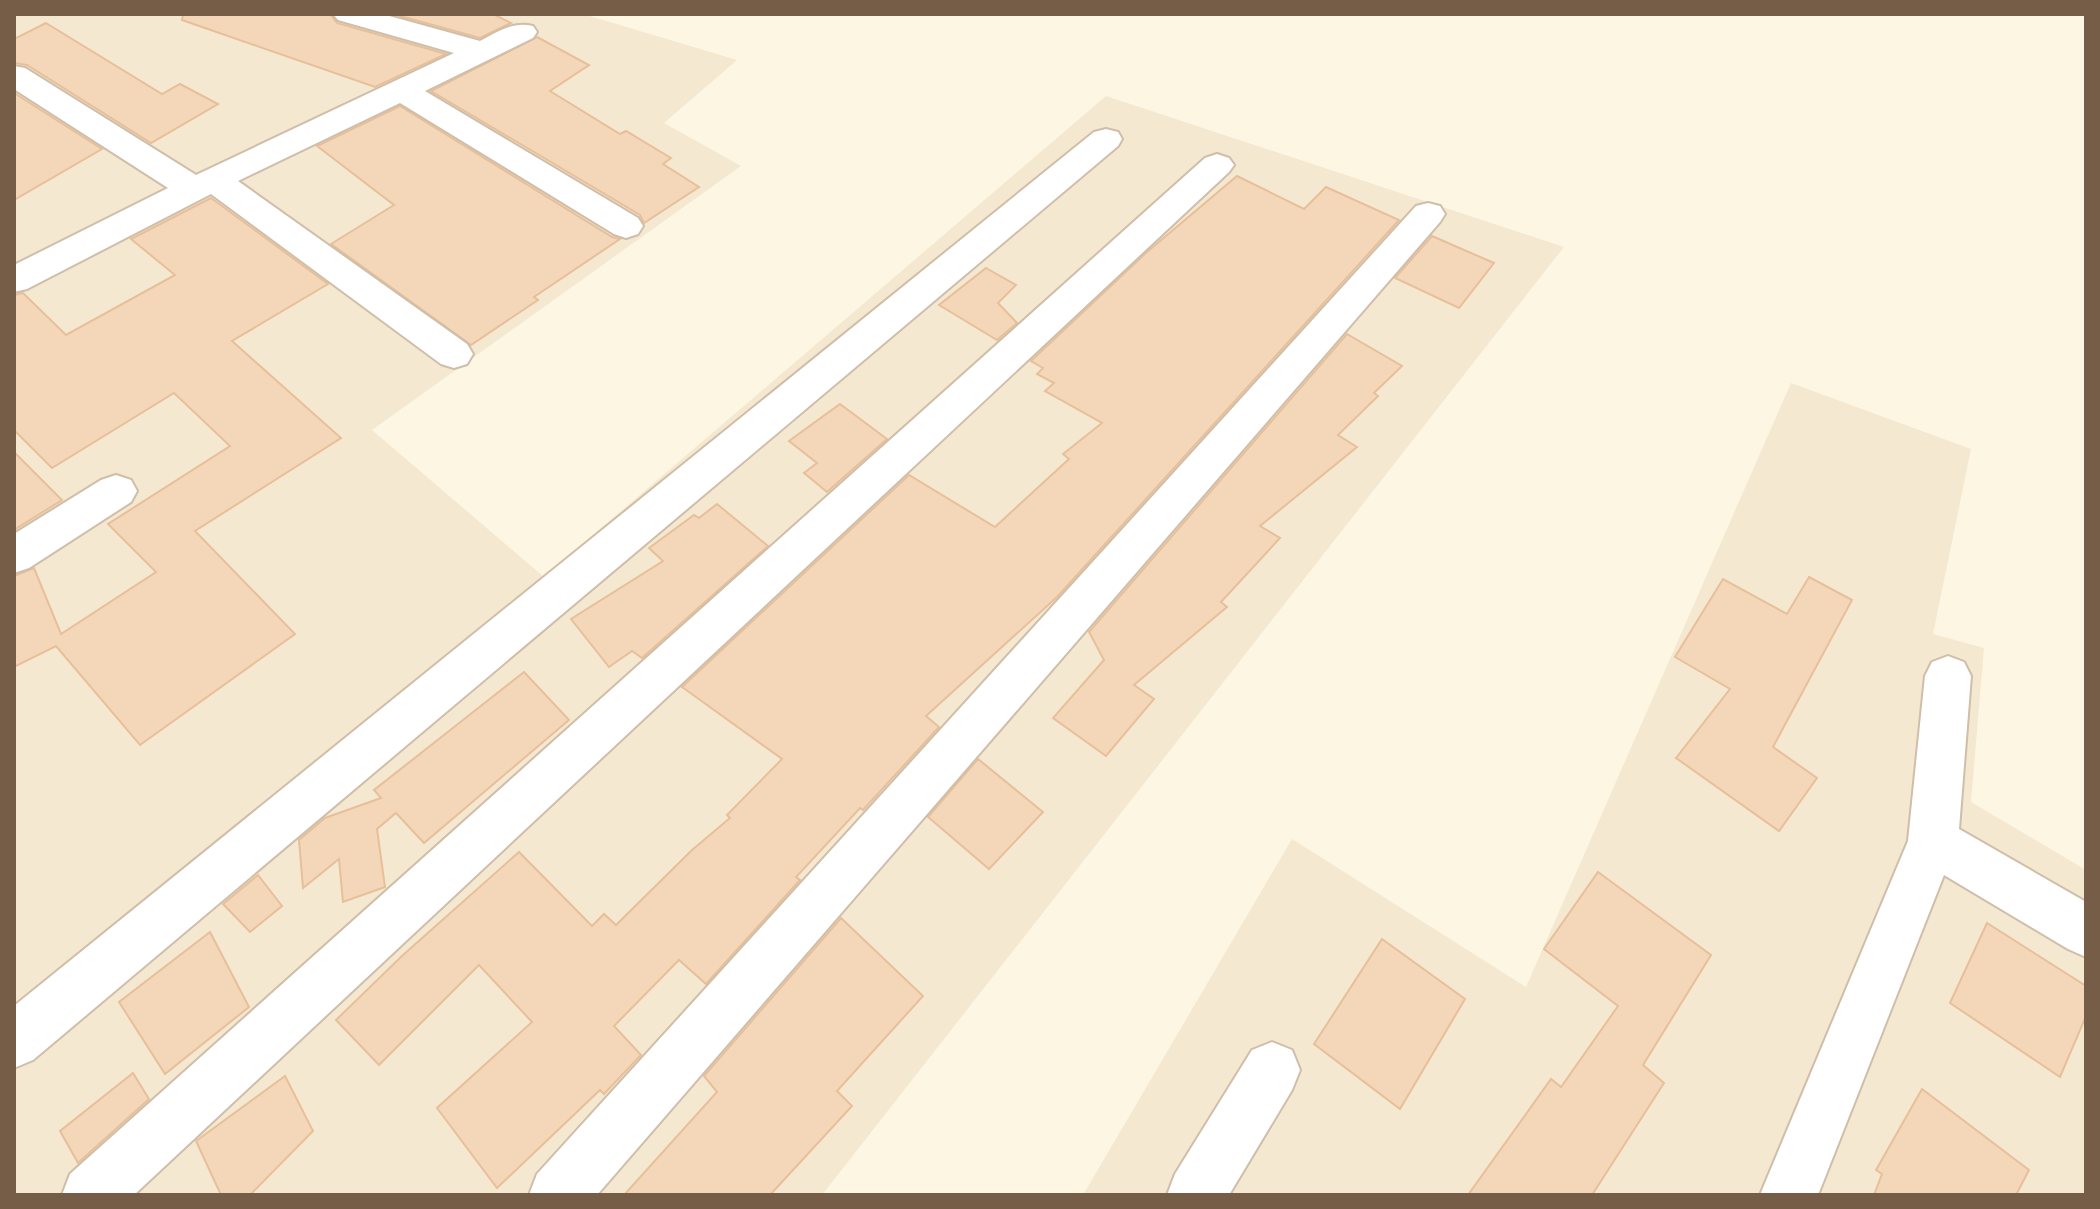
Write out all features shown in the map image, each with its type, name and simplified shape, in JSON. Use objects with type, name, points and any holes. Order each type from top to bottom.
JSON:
[{"type":"street","points":[[348,14],[483,51]]},
{"type":"street","points":[[14,280],[204,184],[522,32]]},
{"type":"street","points":[[14,75],[204,184],[454,354]]},
{"type":"street","points":[[401,90],[626,226]]},
{"type":"street","points":[[14,1041],[1106,139]]},
{"type":"street","points":[[91,1195],[1217,165]]},
{"type":"street","points":[[558,1195],[1428,214]]},
{"type":"street","points":[[14,556],[116,491]]},
{"type":"street","points":[[1789,1195],[1933,841],[1948,676]]},
{"type":"street","points":[[1933,841],[2086,931]]},
{"type":"street","points":[[1196,1195],[1272,1070]]},
{"type":"shaded area","points":[[14,14],[583,14],[737,60],[664,123],[741,166],[372,430],[544,577],[1106,96],[1564,247],[822,1195],[14,1195]]},
{"type":"shaded area","points":[[1791,383],[1971,449],[1933,634],[1984,648],[1971,802],[2086,870],[2086,1195],[1083,1195],[1292,839],[1526,987]]},
{"type":"building","points":[[183,14],[330,14],[337,23],[446,54],[375,87],[182,20]]},
{"type":"building","points":[[393,14],[493,14],[511,23],[480,38]]},
{"type":"building","points":[[46,23],[162,94],[180,84],[218,104],[151,143],[27,65],[14,63],[14,39]]},
{"type":"building","points":[[537,37],[589,65],[550,91],[620,134],[626,131],[671,158],[663,164],[699,187],[644,223],[640,215],[431,91]]},
{"type":"building","points":[[14,93],[102,149],[14,200]]},
{"type":"building","points":[[400,106],[612,237],[620,239],[534,297],[538,300],[471,345],[331,244],[394,205],[317,146]]},
{"type":"building","points":[[1237,176],[1304,209],[1326,187],[1399,220],[1057,597],[926,716],[939,727],[796,877],[800,880],[706,984],[679,960],[614,1026],[641,1055],[604,1094],[600,1090],[497,1188],[437,1108],[532,1022],[479,965],[379,1065],[336,1020],[403,955],[519,852],[592,926],[604,914],[616,925],[692,850],[730,818],[727,815],[782,759],[682,687],[909,475],[995,527],[1069,459],[1063,454],[1102,423],[1045,391],[1054,383],[1037,374],[1043,368],[1031,361],[1147,252]]},
{"type":"building","points":[[211,198],[328,284],[232,341],[341,438],[195,531],[295,634],[140,745],[56,646],[14,667],[14,576],[34,568],[61,634],[156,572],[108,524],[230,446],[174,393],[52,468],[14,430],[14,295],[23,293],[66,335],[175,275],[131,239]]},
{"type":"building","points":[[1432,236],[1494,263],[1459,308],[1395,278]]},
{"type":"building","points":[[986,268],[1016,285],[998,303],[1017,323],[997,340],[939,305]]},
{"type":"building","points":[[1347,334],[1402,366],[1374,393],[1378,396],[1338,435],[1357,447],[1260,526],[1280,538],[1221,602],[1227,607],[1134,685],[1154,699],[1106,756],[1053,718],[1104,660],[1089,632]]},
{"type":"building","points":[[840,404],[887,439],[827,492],[804,473],[817,463],[789,441]]},
{"type":"building","points":[[14,452],[62,500],[14,530]]},
{"type":"building","points":[[717,504],[768,546],[642,658],[632,651],[609,667],[571,619],[663,561],[649,548],[694,515],[699,518]]},
{"type":"building","points":[[1809,577],[1852,600],[1773,747],[1817,778],[1779,831],[1676,758],[1730,689],[1675,657],[1723,579],[1787,614]]},
{"type":"building","points":[[524,672],[569,720],[424,843],[396,813],[377,829],[385,887],[343,902],[339,859],[303,888],[299,840],[325,818],[381,798],[374,790]]},
{"type":"building","points":[[978,759],[1043,812],[989,869],[928,817]]},
{"type":"building","points":[[1598,872],[1711,955],[1643,1065],[1664,1083],[1592,1195],[1468,1195],[1551,1079],[1561,1087],[1618,1006],[1544,949]]},
{"type":"building","points":[[258,875],[282,906],[250,932],[223,904]]},
{"type":"building","points":[[841,918],[923,996],[837,1091],[852,1106],[770,1195],[624,1195],[717,1092],[704,1076]]},
{"type":"building","points":[[1987,923],[2086,986],[2086,1016],[2060,1077],[1950,1003]]},
{"type":"building","points":[[210,932],[249,1007],[165,1074],[119,1002]]},
{"type":"building","points":[[1382,939],[1465,999],[1400,1109],[1314,1044]]},
{"type":"building","points":[[133,1073],[149,1099],[78,1163],[60,1131]]},
{"type":"building","points":[[285,1076],[313,1131],[250,1195],[221,1195],[196,1141]]},
{"type":"building","points":[[1922,1089],[2029,1170],[2016,1195],[1874,1195],[1882,1174],[1876,1170]]}]
